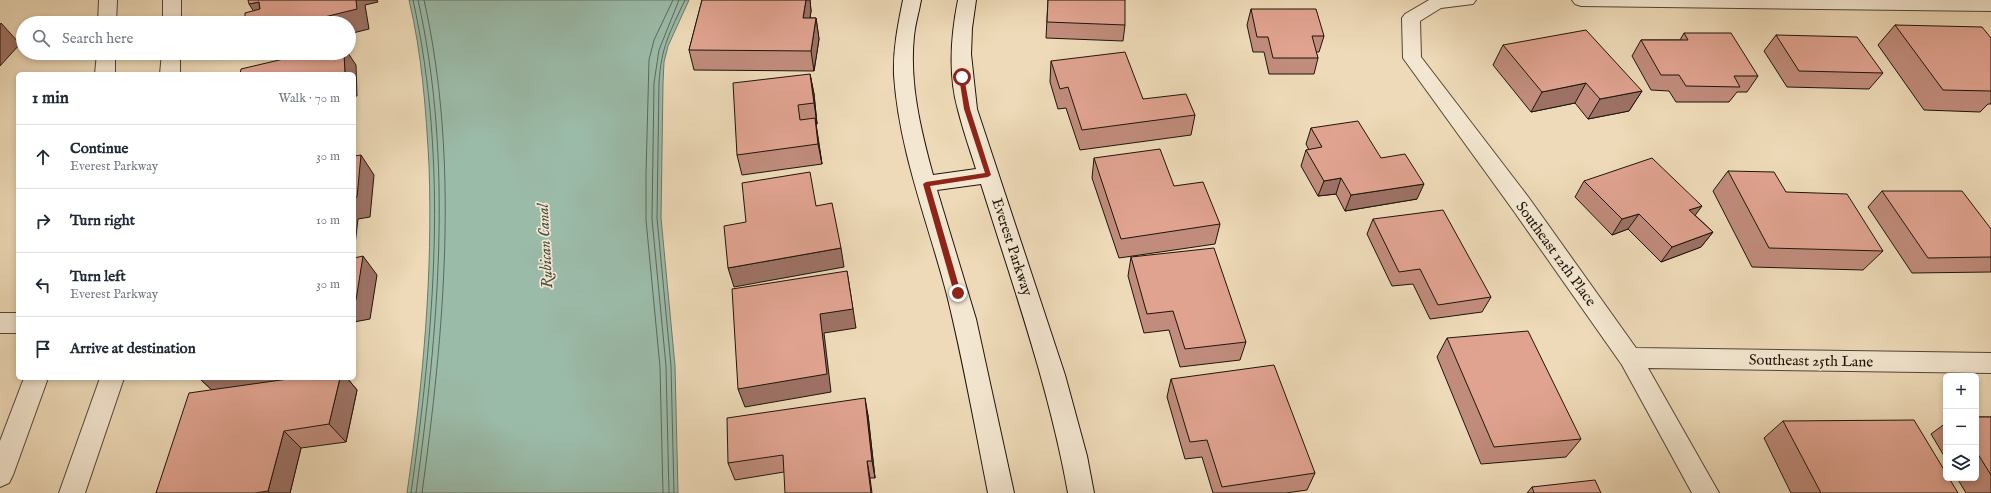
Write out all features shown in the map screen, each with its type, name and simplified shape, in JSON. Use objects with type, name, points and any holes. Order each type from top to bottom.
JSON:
[{"type":"street","points":[[107,16],[108,0]]},
{"type":"street","points":[[172,0],[172,16]]},
{"type":"street","points":[[912,0],[905,35],[903,64],[905,95],[910,128],[961,308],[980,386],[1001,493]]},
{"type":"street","name":"Everest Parkway","points":[[967,0],[960,47],[962,77],[967,109],[1053,375],[1074,456],[1081,493]]},
{"type":"street","name":"Southeast 12th Place","points":[[1467,0],[1437,3],[1411,18],[1412,58],[1521,204],[1630,358],[1706,493]]},
{"type":"street","points":[[1581,0],[1991,5]]},
{"type":"street","points":[[105,72],[106,60]]},
{"type":"street","points":[[170,72],[171,60]]},
{"type":"street","points":[[926,184],[988,175]]},
{"type":"street","points":[[0,323],[16,323]]},
{"type":"street","name":"Southeast 25th Lane","points":[[1630,358],[1991,363]]},
{"type":"street","points":[[0,475],[35,380]]},
{"type":"street","points":[[72,493],[111,380]]},
{"type":"water","name":"Rubican Canal","points":[[409,0],[689,0],[668,46],[664,62],[663,83],[661,218],[675,366],[678,493],[407,493],[418,411],[426,329],[430,247],[429,165],[423,82]]},
{"type":"building","points":[[248,0],[356,0],[357,9],[328,16],[245,16],[245,13],[260,9],[259,2],[249,4]]},
{"type":"building","points":[[702,0],[806,0],[803,18],[816,18],[811,51],[689,50]]},
{"type":"building","points":[[1048,0],[1125,0],[1125,25],[1047,22]]},
{"type":"building","points":[[1251,9],[1316,9],[1324,36],[1312,36],[1318,58],[1273,58],[1268,37],[1257,37]]},
{"type":"building","points":[[1895,25],[1982,27],[1991,38],[1991,91],[1943,90]]},
{"type":"building","points":[[1586,30],[1642,91],[1600,99],[1586,83],[1542,92],[1503,45]]},
{"type":"building","points":[[1684,33],[1731,33],[1758,76],[1734,76],[1740,87],[1686,86],[1679,75],[1661,75],[1641,40],[1688,40]]},
{"type":"building","points":[[1776,35],[1857,37],[1883,73],[1799,71]]},
{"type":"building","points":[[1125,52],[1143,99],[1186,94],[1195,115],[1082,130],[1068,87],[1060,89],[1051,61]]},
{"type":"building","points":[[279,60],[344,60],[345,72],[240,72],[241,69]]},
{"type":"building","points":[[810,74],[814,103],[798,105],[800,120],[815,118],[818,144],[737,155],[733,83]]},
{"type":"building","points":[[1358,121],[1381,158],[1405,154],[1424,184],[1351,195],[1341,178],[1324,181],[1306,150],[1322,147],[1311,128]]},
{"type":"building","points":[[1160,149],[1174,186],[1203,182],[1220,224],[1121,239],[1094,158]]},
{"type":"building","points":[[361,155],[356,197],[356,156]]},
{"type":"building","points":[[1652,158],[1702,206],[1689,210],[1713,232],[1672,247],[1639,214],[1622,219],[1584,181]]},
{"type":"building","points":[[1728,171],[1774,172],[1786,192],[1847,194],[1883,251],[1769,248]]},
{"type":"building","points":[[810,172],[816,206],[832,203],[841,248],[728,268],[724,226],[746,222],[742,183]]},
{"type":"building","points":[[1882,191],[1962,191],[1991,229],[1991,257],[1928,258]]},
{"type":"building","points":[[1443,210],[1491,297],[1438,305],[1420,269],[1399,272],[1373,219]]},
{"type":"building","points":[[1214,248],[1246,342],[1185,349],[1173,311],[1147,314],[1131,257]]},
{"type":"building","points":[[363,256],[356,300],[356,258]]},
{"type":"building","points":[[847,271],[853,309],[820,314],[827,374],[738,389],[732,289]]},
{"type":"building","points":[[1528,331],[1581,439],[1494,447],[1447,338]]},
{"type":"building","points":[[1274,365],[1315,473],[1222,487],[1207,440],[1190,442],[1171,379]]},
{"type":"building","points":[[281,380],[340,380],[329,424],[284,431],[268,491],[255,493],[156,493],[189,393]]},
{"type":"building","points":[[865,398],[872,461],[867,461],[871,493],[785,493],[783,455],[728,463],[727,418]]},
{"type":"building","points":[[1979,417],[1991,417],[1991,475],[1979,456]]},
{"type":"building","points":[[1914,420],[1943,468],[1943,481],[1951,481],[1958,493],[1821,493],[1783,421]]},
{"type":"building","points":[[1595,480],[1601,493],[1534,493],[1532,487]]},
{"type":"route","points":[[958,293],[926,184],[988,175],[967,109],[962,77]]}]
